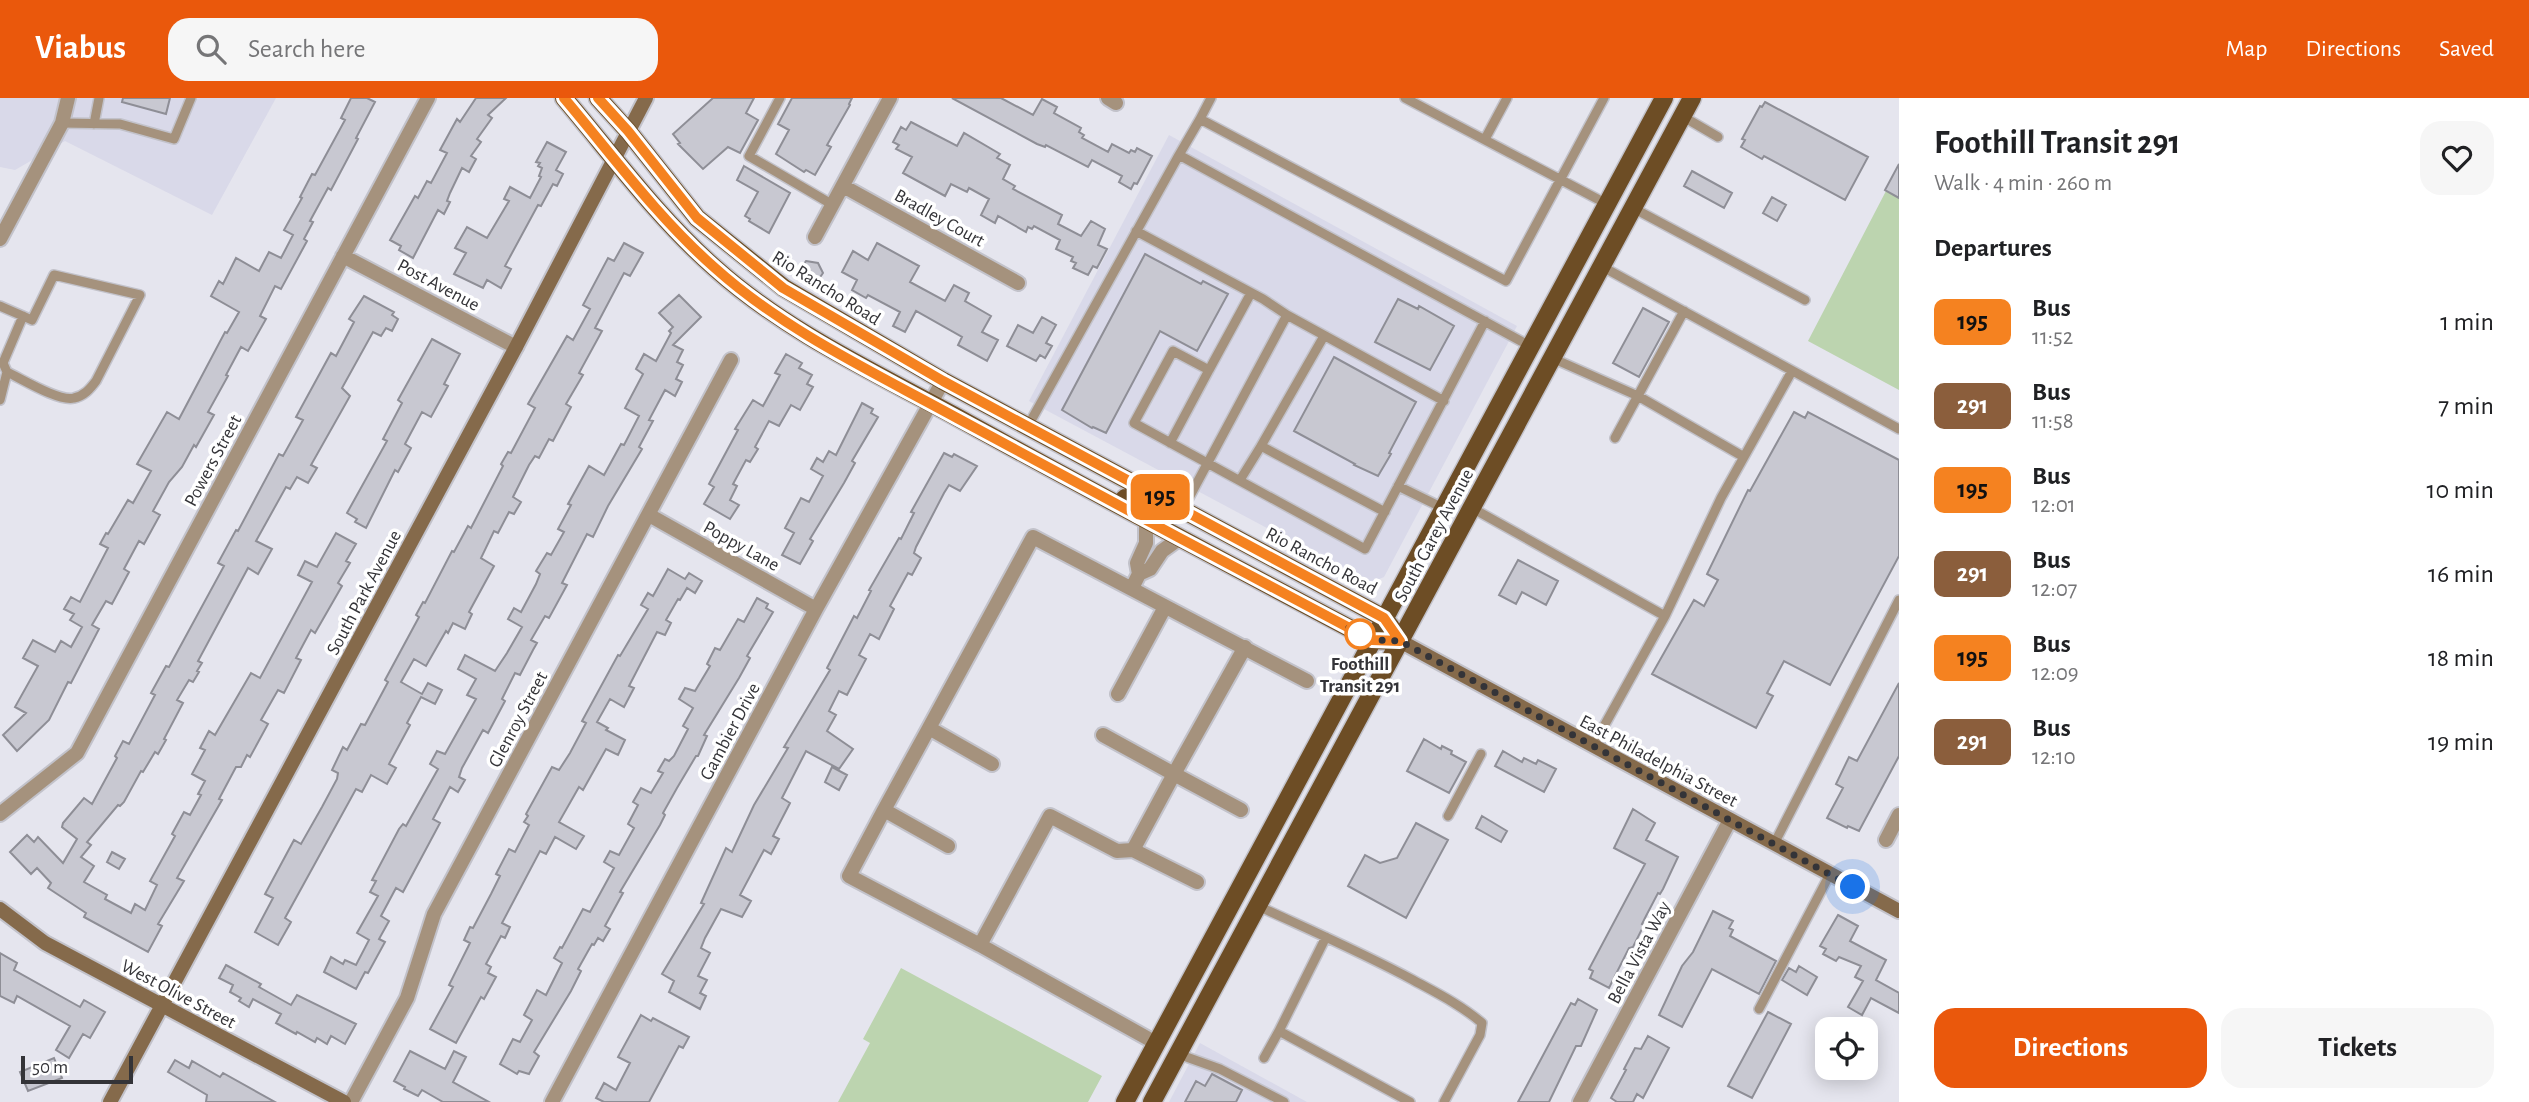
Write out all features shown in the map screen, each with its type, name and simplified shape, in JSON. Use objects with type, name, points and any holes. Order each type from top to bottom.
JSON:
[{"type":"main road","points":[[564,98],[665,221],[716,269],[748,295],[834,351],[1103,498],[1372,640],[1400,641]]},
{"type":"main road","name":"Rio Rancho Road","points":[[598,98],[628,131],[682,201],[729,246],[783,288],[943,381],[1384,618],[1400,641]]},
{"type":"main road","name":"South Garey Avenue","points":[[1125,1102],[1664,98]]},
{"type":"main road","name":"South Garey Avenue","points":[[1154,1098],[1692,98]]},
{"type":"main road","points":[[1530,346],[1552,358]]},
{"type":"main road","points":[[1016,450],[1028,426]]},
{"type":"main road","points":[[1103,498],[1119,496],[1130,499],[1160,514],[1184,509]]},
{"type":"main road","points":[[1175,1008],[1172,1030],[1173,1043],[1178,1054]]},
{"type":"main road","points":[[1154,1098],[1160,1066],[1156,1043]]},
{"type":"street","points":[[0,239],[62,123],[68,98]]},
{"type":"street","name":"Powers Street","points":[[0,814],[77,753],[428,98]]},
{"type":"street","name":"South Park Avenue","points":[[110,1102],[516,347],[646,98]]},
{"type":"street","points":[[815,237],[890,98]]},
{"type":"street","name":"Bradley Court","points":[[843,186],[1018,283]]},
{"type":"street","name":"Post Avenue","points":[[344,256],[516,347]]},
{"type":"street","name":"Glenroy Street","points":[[351,1102],[407,998],[433,914],[731,360]]},
{"type":"street","name":"Gambier Drive","points":[[552,1102],[816,609],[943,381]]},
{"type":"street","name":"Poppy Lane","points":[[649,515],[816,609]]},
{"type":"street","points":[[1139,575],[1137,563],[1146,543],[1146,521]]},
{"type":"street","points":[[1156,1043],[979,944],[849,876],[1033,537],[1307,681]]},
{"type":"street","points":[[1132,588],[1139,575],[1150,569],[1162,551],[1180,538]]},
{"type":"street","points":[[1118,694],[1165,607]]},
{"type":"street","name":"East Philadelphia Street","points":[[1400,641],[1899,911]]},
{"type":"street","points":[[1133,850],[1245,647]]},
{"type":"street","points":[[929,728],[992,764]]},
{"type":"street","points":[[1103,735],[1241,810]]},
{"type":"street","points":[[884,810],[948,846]]},
{"type":"street","points":[[1886,840],[1899,815]]},
{"type":"street","points":[[979,944],[1050,816],[1117,851],[1133,850],[1197,882]]},
{"type":"street","name":"Bella Vista Way","points":[[1580,1102],[1730,820]]},
{"type":"street","name":"West Olive Street","points":[[0,909],[46,943],[344,1102]]},
{"type":"lane","points":[[94,124],[99,98]]},
{"type":"lane","points":[[62,123],[120,124],[174,139],[191,98]]},
{"type":"lane","points":[[780,98],[749,156],[833,205]]},
{"type":"lane","points":[[1028,426],[1211,98]]},
{"type":"lane","points":[[1405,98],[1607,204]]},
{"type":"lane","points":[[1485,139],[1507,98]]},
{"type":"lane","points":[[1200,119],[1506,281],[1604,98]]},
{"type":"lane","points":[[1682,116],[1718,136]]},
{"type":"lane","points":[[1179,155],[1530,346]]},
{"type":"lane","points":[[1633,208],[1805,300]]},
{"type":"lane","points":[[1136,231],[1444,401]]},
{"type":"lane","points":[[1601,266],[1899,429]]},
{"type":"lane","points":[[0,306],[32,320],[54,275],[140,295],[96,381],[86,392],[75,398],[64,399],[7,372]]},
{"type":"lane","points":[[1170,443],[1251,293]]},
{"type":"lane","points":[[1615,438],[1684,311]]},
{"type":"lane","points":[[1184,509],[1287,315]]},
{"type":"lane","points":[[0,400],[7,372],[3,363],[23,316]]},
{"type":"lane","points":[[1209,370],[1173,351],[1134,423],[1365,549],[1485,321]]},
{"type":"lane","points":[[1240,480],[1324,336]]},
{"type":"lane","points":[[1552,358],[1638,396],[1744,457]]},
{"type":"lane","points":[[1593,746],[1665,616],[1721,498],[1792,371]]},
{"type":"lane","points":[[1261,446],[1385,512]]},
{"type":"lane","points":[[1398,486],[1443,508]]},
{"type":"lane","points":[[1472,508],[1665,616]]},
{"type":"lane","points":[[1774,844],[1899,600]]},
{"type":"lane","points":[[1448,816],[1480,754]]},
{"type":"lane","points":[[1759,1009],[1830,874]]},
{"type":"lane","points":[[1258,906],[1367,955],[1469,1012],[1482,1023],[1480,1034],[1444,1102]]},
{"type":"lane","points":[[1264,1058],[1326,937]]},
{"type":"lane","points":[[1279,1031],[1410,1102]]},
{"type":"lane","points":[[1178,1054],[1220,1069],[1264,1098],[1284,1102]]},
{"type":"shaded area","points":[[0,98],[276,98],[212,215],[65,141],[15,170],[0,167]]},
{"type":"shaded area","points":[[1169,135],[1517,326],[1384,577],[1370,583],[1029,401]]},
{"type":"shaded area","points":[[1200,1043],[1307,1102],[1169,1102]]},
{"type":"green space","points":[[1899,166],[1899,390],[1808,341]]},
{"type":"green space","points":[[901,968],[1102,1076],[1088,1102],[838,1102],[870,1043],[863,1039]]},
{"type":"building","points":[[123,98],[170,98],[166,114],[122,102]]},
{"type":"building","points":[[351,98],[367,98],[375,102],[331,190],[328,188],[310,221],[313,222],[304,239],[307,241],[281,289],[275,286],[260,316],[266,319],[248,351],[241,347],[208,412],[214,415],[153,511],[160,515],[144,544],[139,541],[124,569],[129,572],[112,604],[106,601],[92,625],[99,629],[71,683],[68,682],[49,720],[17,751],[3,735],[26,713],[15,707],[38,666],[23,658],[33,640],[55,652],[61,641],[71,647],[82,627],[70,620],[74,614],[64,609],[71,597],[80,602],[108,548],[100,544],[128,500],[133,503],[151,471],[137,464],[167,412],[179,419],[225,332],[227,333],[239,312],[211,296],[219,281],[223,284],[236,258],[259,271],[269,252],[281,258],[293,235],[284,230],[312,174],[315,175],[345,120],[341,118]]},
{"type":"building","points":[[476,98],[506,98],[488,115],[492,118],[477,139],[481,142],[471,156],[476,159],[469,172],[462,168],[444,214],[438,210],[413,258],[399,250],[401,246],[390,240],[415,196],[418,198],[427,181],[431,183],[447,153],[440,150],[457,119],[460,122]]},
{"type":"building","points":[[713,98],[754,98],[746,113],[758,120],[740,153],[728,147],[703,169],[678,144],[680,143],[673,134]]},
{"type":"building","points":[[792,98],[852,98],[827,145],[831,147],[815,175],[806,170],[804,172],[776,154],[789,130],[778,124]]},
{"type":"building","points":[[952,98],[1001,98],[1033,115],[1042,99],[1057,107],[1054,113],[1081,128],[1079,132],[1084,135],[1082,138],[1108,152],[1112,144],[1129,153],[1131,150],[1135,152],[1137,148],[1152,156],[1137,184],[1134,183],[1131,189],[1119,182],[1122,176],[1092,160],[1088,167],[1046,145],[1037,144]]},
{"type":"building","points":[[1765,102],[1868,157],[1845,200],[1764,156],[1762,159],[1741,147],[1745,140],[1742,139],[1760,106]]},
{"type":"building","points":[[911,122],[957,146],[964,133],[1000,154],[997,158],[1010,165],[1003,179],[1015,186],[1013,189],[1062,215],[1058,224],[1081,236],[1091,221],[1105,229],[1098,245],[1107,249],[1097,268],[1093,266],[1088,275],[1073,268],[1076,263],[1071,261],[1073,257],[1056,249],[1060,240],[1034,226],[1032,229],[1028,227],[1026,232],[998,216],[995,223],[981,215],[989,199],[969,188],[967,192],[951,184],[945,196],[903,173],[912,157],[896,149],[899,145],[893,142],[901,127],[906,130]]},
{"type":"building","points":[[547,142],[566,152],[556,170],[563,174],[557,186],[553,184],[541,206],[538,205],[505,266],[511,269],[501,288],[487,280],[483,288],[454,274],[466,253],[455,248],[467,227],[487,238],[509,201],[504,199],[510,187],[530,198],[541,177],[542,168],[538,166],[540,163],[536,162]]},
{"type":"building","points":[[1899,164],[1899,198],[1885,190]]},
{"type":"building","points":[[744,166],[790,193],[769,233],[745,216],[758,192],[737,180]]},
{"type":"building","points":[[1692,171],[1732,193],[1724,208],[1684,186]]},
{"type":"building","points":[[1772,197],[1786,205],[1777,221],[1763,213]]},
{"type":"building","points":[[624,243],[643,253],[630,276],[624,273],[595,328],[602,331],[579,373],[583,375],[566,404],[571,407],[553,441],[549,439],[539,458],[535,456],[529,465],[513,497],[521,502],[514,514],[509,512],[498,533],[494,531],[481,558],[494,566],[469,612],[472,614],[465,629],[453,623],[426,666],[414,659],[401,682],[422,694],[428,683],[442,690],[435,704],[421,697],[407,723],[410,725],[389,764],[396,768],[387,784],[371,775],[362,792],[356,789],[285,918],[291,922],[278,945],[255,932],[273,898],[265,894],[294,840],[301,844],[322,807],[337,779],[338,773],[332,770],[343,747],[347,750],[361,724],[365,725],[388,682],[385,680],[419,617],[416,615],[452,551],[454,552],[468,526],[471,528],[503,466],[501,464],[508,452],[511,453],[535,408],[528,404],[567,336],[573,340],[590,309],[583,305],[608,258],[614,261]]},
{"type":"building","points":[[877,243],[919,266],[910,282],[945,301],[954,285],[969,293],[965,301],[991,316],[982,332],[998,340],[987,361],[958,345],[962,337],[916,311],[905,332],[893,326],[900,312],[868,295],[866,298],[852,290],[857,280],[842,272],[853,251],[868,260]]},
{"type":"building","points":[[1145,254],[1201,284],[1203,281],[1228,294],[1197,351],[1160,331],[1106,433],[1062,410]]},
{"type":"building","points":[[806,261],[818,263],[823,273],[816,283],[799,271]]},
{"type":"building","points":[[679,295],[701,317],[673,345],[683,350],[677,362],[683,365],[676,379],[682,382],[675,396],[665,390],[649,420],[653,421],[639,447],[642,449],[593,537],[587,534],[562,583],[567,585],[549,618],[545,616],[531,640],[537,643],[520,675],[515,673],[502,699],[505,701],[488,733],[483,730],[462,768],[459,777],[465,780],[458,792],[450,787],[433,819],[440,823],[403,892],[396,888],[381,916],[389,921],[379,939],[385,942],[356,989],[324,972],[331,957],[343,964],[345,960],[356,965],[369,940],[357,933],[378,896],[370,892],[376,881],[372,880],[399,829],[403,824],[406,826],[438,769],[430,764],[437,751],[445,754],[476,699],[467,695],[476,679],[458,669],[465,655],[495,671],[507,653],[522,627],[508,619],[514,608],[521,612],[540,574],[536,571],[547,553],[551,555],[564,532],[558,529],[589,466],[604,475],[639,416],[625,408],[643,374],[636,369],[644,354],[656,361],[673,327],[659,313]]},
{"type":"building","points":[[364,296],[394,312],[392,315],[398,319],[392,331],[386,328],[381,336],[373,332],[342,388],[350,396],[311,465],[317,468],[308,483],[297,477],[290,489],[286,487],[256,541],[272,549],[258,574],[248,568],[198,661],[202,663],[197,671],[199,672],[193,682],[189,680],[177,700],[183,703],[164,739],[166,740],[158,754],[155,752],[143,772],[141,771],[124,802],[118,805],[87,842],[91,845],[81,857],[94,866],[84,882],[107,895],[105,899],[131,913],[135,904],[145,910],[157,885],[150,881],[175,836],[172,834],[184,812],[190,815],[201,795],[198,794],[205,781],[192,774],[205,750],[200,748],[209,731],[215,735],[251,673],[260,678],[312,582],[298,575],[305,561],[317,567],[336,533],[356,544],[346,561],[350,563],[338,583],[342,586],[315,633],[311,630],[296,658],[301,660],[284,693],[278,690],[261,720],[268,724],[250,757],[247,755],[241,767],[236,767],[219,799],[222,800],[177,878],[184,881],[158,924],[162,926],[148,952],[84,917],[86,913],[48,888],[51,883],[37,868],[31,874],[10,852],[27,835],[34,842],[38,837],[63,863],[77,839],[62,827],[63,823],[84,798],[92,804],[117,758],[115,756],[123,741],[129,744],[155,695],[151,693],[166,666],[169,667],[224,566],[218,563],[279,454],[283,456],[303,420],[296,417],[331,353],[336,356],[354,322],[349,319]]},
{"type":"building","points":[[1398,299],[1418,309],[1419,306],[1454,326],[1430,370],[1375,342]]},
{"type":"building","points":[[1643,308],[1669,322],[1639,377],[1613,363]]},
{"type":"building","points":[[1042,317],[1056,325],[1046,343],[1052,346],[1045,358],[1040,355],[1036,361],[1007,346],[1018,325],[1033,333]]},
{"type":"building","points":[[432,339],[460,354],[444,384],[448,386],[431,417],[422,412],[405,444],[411,448],[398,472],[395,470],[366,528],[355,522],[357,519],[347,513],[387,441],[383,439],[402,403],[398,400]]},
{"type":"building","points":[[786,354],[802,363],[799,368],[812,375],[807,384],[813,387],[800,410],[791,405],[779,426],[769,421],[755,447],[758,449],[750,462],[746,460],[733,484],[737,486],[730,500],[739,505],[730,519],[704,504],[714,487],[709,484],[738,430],[735,429],[753,400],[763,406],[780,375],[775,373]]},
{"type":"building","points":[[1334,357],[1416,402],[1378,476],[1294,431]]},
{"type":"building","points":[[862,403],[873,409],[871,413],[878,417],[852,461],[855,463],[844,483],[810,539],[813,541],[800,564],[782,555],[794,533],[785,528],[801,498],[809,502],[823,476],[811,469],[817,458],[823,462],[829,451],[836,455]]},
{"type":"building","points":[[1794,412],[1805,418],[1808,412],[1899,460],[1899,556],[1830,685],[1784,661],[1767,693],[1773,696],[1756,728],[1652,674],[1694,600],[1704,606],[1718,580],[1707,574],[1748,490],[1750,491]]},
{"type":"building","points":[[944,453],[952,457],[954,454],[977,466],[960,491],[949,485],[944,493],[916,547],[914,553],[921,558],[912,575],[908,573],[890,606],[894,609],[879,639],[870,634],[859,655],[866,659],[847,695],[839,691],[829,711],[836,715],[827,731],[853,749],[839,769],[806,751],[782,798],[790,803],[773,836],[779,839],[771,854],[764,850],[740,895],[751,901],[742,917],[721,909],[705,938],[701,948],[710,953],[698,976],[707,980],[700,993],[706,996],[700,1009],[669,992],[674,981],[662,974],[704,904],[701,903],[726,848],[732,852],[754,805],[788,748],[784,747],[830,670],[827,668],[854,616],[857,618],[871,591],[869,590],[899,538],[901,539],[914,513],[911,512]]},
{"type":"building","points":[[1518,560],[1558,581],[1546,605],[1522,592],[1516,604],[1499,595]]},
{"type":"building","points":[[668,569],[685,579],[689,573],[702,581],[695,593],[687,588],[680,600],[678,599],[666,620],[671,623],[665,635],[657,632],[629,686],[634,688],[624,707],[610,699],[597,722],[625,740],[618,755],[606,749],[583,790],[579,787],[559,822],[584,836],[576,849],[555,837],[546,854],[540,851],[502,923],[510,927],[505,938],[501,936],[486,964],[491,967],[488,973],[496,977],[484,999],[481,997],[456,1043],[430,1029],[453,987],[449,985],[470,943],[464,940],[500,876],[496,874],[509,849],[515,852],[529,825],[524,822],[528,816],[526,814],[552,767],[559,770],[570,753],[586,723],[582,721],[618,655],[620,656],[648,609],[641,605],[648,593],[653,596]]},
{"type":"building","points":[[757,598],[768,604],[766,608],[773,612],[747,656],[750,658],[704,735],[707,736],[698,756],[677,788],[663,813],[665,815],[660,825],[620,892],[623,893],[605,926],[610,929],[603,941],[598,938],[594,945],[592,944],[578,969],[581,971],[571,991],[534,1052],[539,1056],[529,1074],[519,1071],[517,1074],[500,1064],[513,1039],[520,1042],[532,1020],[524,1015],[537,990],[546,995],[562,963],[554,958],[583,909],[590,912],[614,868],[604,862],[610,851],[619,855],[634,828],[628,824],[638,805],[633,802],[641,788],[651,793],[663,773],[658,771],[665,759],[669,761],[674,756],[688,729],[683,726],[693,708],[679,699],[685,688],[695,691],[710,666],[707,664],[715,648],[720,650],[738,619],[744,622]]},
{"type":"building","points":[[1899,683],[1899,756],[1859,831],[1848,826],[1847,828],[1827,818],[1843,788],[1836,784],[1849,757],[1857,761]]},
{"type":"building","points":[[1424,739],[1441,749],[1442,746],[1452,751],[1451,754],[1466,762],[1449,793],[1407,771]]},
{"type":"building","points":[[1503,751],[1522,762],[1524,758],[1536,764],[1538,760],[1556,769],[1544,792],[1495,766]]},
{"type":"building","points":[[832,767],[847,775],[839,790],[825,782]]},
{"type":"building","points":[[1633,809],[1655,823],[1646,840],[1678,857],[1642,924],[1644,925],[1633,947],[1629,948],[1609,988],[1590,978],[1593,971],[1589,969],[1645,864],[1614,848]]},
{"type":"building","points":[[1482,816],[1507,831],[1501,842],[1476,828]]},
{"type":"building","points":[[1416,823],[1448,840],[1406,918],[1348,886],[1365,855],[1380,863],[1397,858]]},
{"type":"building","points":[[112,852],[125,859],[119,869],[107,862]]},
{"type":"building","points":[[1713,911],[1733,921],[1729,928],[1733,930],[1730,936],[1776,961],[1759,994],[1712,969],[1682,1027],[1659,1015],[1682,966],[1693,952]]},
{"type":"building","points":[[1838,915],[1858,926],[1850,941],[1886,960],[1876,980],[1899,993],[1899,1013],[1871,998],[1862,1015],[1848,1007],[1863,981],[1855,977],[1861,966],[1839,957],[1836,961],[1823,954],[1826,949],[1820,946]]},
{"type":"building","points":[[0,953],[17,963],[14,970],[80,1007],[84,1000],[105,1012],[90,1038],[83,1034],[69,1058],[56,1050],[70,1026],[17,996],[14,1003],[0,996]]},
{"type":"building","points":[[226,965],[261,984],[259,987],[291,1005],[297,995],[356,1024],[345,1044],[331,1036],[327,1044],[317,1038],[315,1042],[276,1023],[281,1014],[253,999],[249,1007],[239,1001],[241,998],[230,992],[233,985],[219,978]]},
{"type":"building","points":[[1799,966],[1817,977],[1807,995],[1782,980],[1789,968],[1796,972]]},
{"type":"building","points":[[1578,999],[1597,1010],[1581,1046],[1576,1046],[1549,1102],[1518,1102],[1571,1003],[1575,1005]]},
{"type":"building","points":[[1768,1012],[1791,1024],[1752,1098],[1728,1086]]},
{"type":"building","points":[[641,1015],[651,1021],[653,1018],[689,1037],[683,1048],[679,1046],[649,1102],[604,1102],[596,1098],[604,1083],[616,1090],[630,1063],[618,1057]]},
{"type":"building","points":[[1648,1036],[1669,1048],[1643,1098],[1637,1094],[1633,1102],[1617,1102],[1611,1098],[1626,1070],[1624,1069],[1635,1048],[1641,1049]]},
{"type":"building","points":[[410,1051],[445,1069],[454,1051],[466,1057],[453,1082],[489,1102],[443,1102],[422,1090],[418,1096],[404,1089],[405,1087],[394,1081]]},
{"type":"building","points":[[54,1058],[62,1078],[28,1091],[20,1072]]},
{"type":"building","points":[[175,1060],[189,1068],[192,1061],[220,1077],[223,1073],[275,1102],[206,1102],[207,1095],[168,1072]]},
{"type":"building","points":[[1212,1074],[1242,1090],[1236,1102],[1185,1102],[1196,1081],[1205,1086]]},
{"type":"bus line","name":"195","points":[[564,98],[665,221],[716,269],[759,303],[834,351],[1103,498],[1372,640],[1400,641],[1384,618],[943,381],[783,288],[697,218],[628,131],[598,98]]},
{"type":"place","name":"Foothill Transit 291","points":[[1360,634]]},
{"type":"route","points":[[1360,634],[1348,628],[1372,640],[1400,641],[1853,887]]}]
